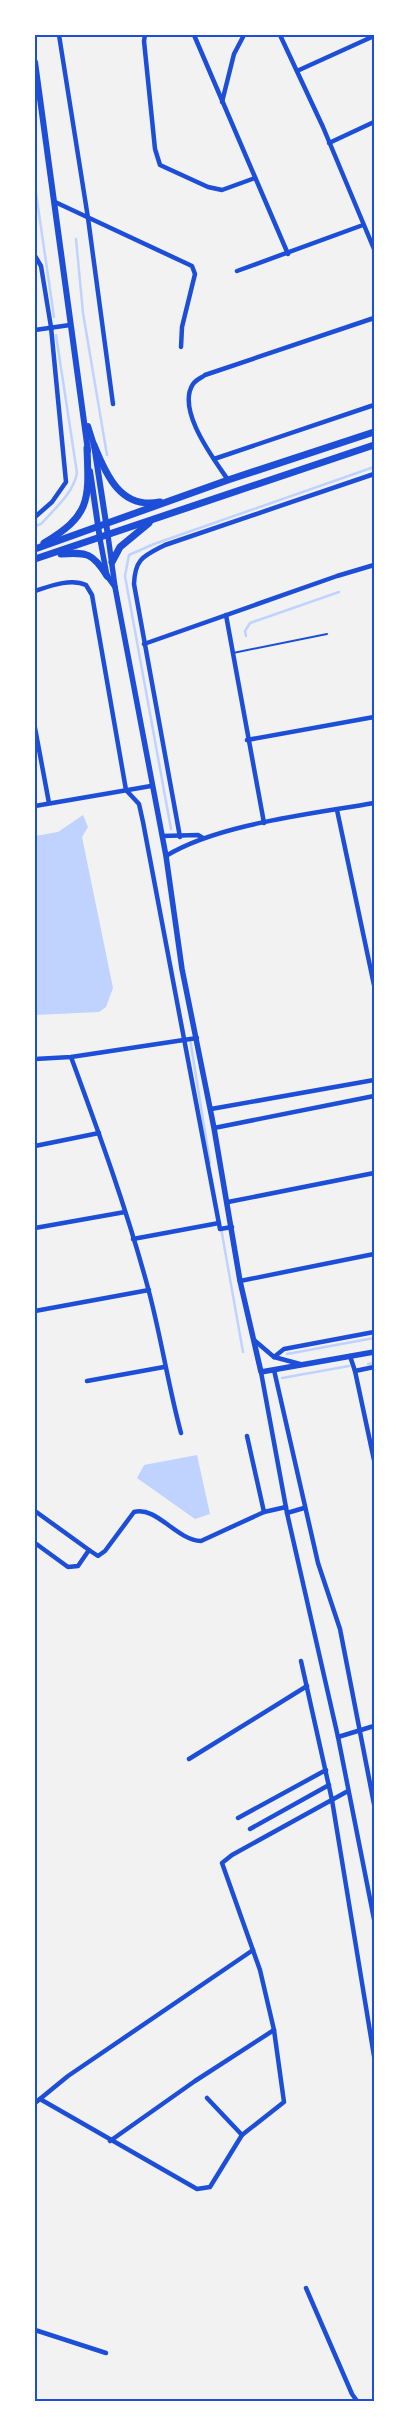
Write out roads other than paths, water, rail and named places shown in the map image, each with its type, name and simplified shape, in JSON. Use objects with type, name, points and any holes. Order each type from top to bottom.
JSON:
[{"type":"main road","points":[[35,62],[82,409],[108,536]]},
{"type":"main road","points":[[35,549],[228,480],[374,432]]},
{"type":"main road","points":[[35,559],[100,539],[155,518],[374,445]]},
{"type":"main road","points":[[90,447],[110,482],[125,495],[143,504],[177,499]]},
{"type":"main road","points":[[90,447],[97,527],[100,539]]},
{"type":"main road","points":[[35,549],[68,529],[82,510],[88,477],[90,447]]},
{"type":"main road","points":[[112,562],[124,542],[155,518]]},
{"type":"main road","points":[[46,556],[82,553],[99,562],[107,576]]},
{"type":"street","points":[[59,35],[88,218],[113,404]]},
{"type":"street","points":[[145,35],[144,41],[155,149],[160,165],[208,186],[222,190],[255,178]]},
{"type":"street","points":[[194,35],[288,254]]},
{"type":"street","points":[[222,103],[234,54],[244,35]]},
{"type":"street","points":[[280,35],[374,248]]},
{"type":"street","points":[[297,71],[374,36]]},
{"type":"street","points":[[329,143],[374,122]]},
{"type":"street","points":[[55,202],[192,266],[195,274],[182,327],[181,346]]},
{"type":"street","points":[[237,271],[288,254],[363,225]]},
{"type":"street","points":[[35,256],[40,266],[50,327],[66,482],[52,502],[35,517]]},
{"type":"street","points":[[228,480],[193,424],[189,403],[190,391],[194,382],[205,375],[374,318]]},
{"type":"street","points":[[35,330],[70,325]]},
{"type":"street","points":[[214,459],[374,405]]},
{"type":"street","points":[[180,837],[134,584],[136,565],[141,558],[165,546],[374,474]]},
{"type":"street","points":[[108,536],[115,587],[151,786],[166,856],[182,964],[211,1109],[240,1281],[261,1372],[287,1513],[338,1737],[374,1919]]},
{"type":"street","points":[[100,539],[107,576],[115,587]]},
{"type":"street","points":[[144,644],[374,565]]},
{"type":"street","points":[[35,591],[53,585],[82,583],[90,590],[126,790],[139,804],[144,822],[220,1229],[232,1226]]},
{"type":"street","points":[[226,615],[234,653],[247,740],[264,824]]},
{"type":"street","points":[[247,740],[374,716]]},
{"type":"street","points":[[35,728],[49,804]]},
{"type":"street","points":[[35,806],[151,786]]},
{"type":"street","points":[[166,856],[177,849],[200,841],[202,838],[374,803]]},
{"type":"street","points":[[337,810],[374,985]]},
{"type":"street","points":[[162,836],[198,835],[202,838]]},
{"type":"street","points":[[35,1059],[71,1057],[197,1038]]},
{"type":"street","points":[[71,1057],[99,1133],[149,1290],[164,1366],[181,1433]]},
{"type":"street","points":[[211,1109],[374,1080]]},
{"type":"street","points":[[214,1128],[374,1096]]},
{"type":"street","points":[[35,1146],[99,1133]]},
{"type":"street","points":[[228,1202],[374,1173]]},
{"type":"street","points":[[35,1228],[125,1212]]},
{"type":"street","points":[[133,1238],[219,1223]]},
{"type":"street","points":[[240,1281],[374,1254]]},
{"type":"street","points":[[35,1310],[149,1290]]},
{"type":"street","points":[[274,1357],[284,1349],[374,1332]]},
{"type":"street","points":[[254,1340],[274,1357],[305,1365]]},
{"type":"street","points":[[261,1372],[374,1352]]},
{"type":"street","points":[[350,1356],[373,1447],[374,1460]]},
{"type":"street","points":[[87,1381],[164,1366]]},
{"type":"street","points":[[355,1371],[374,1367]]},
{"type":"street","points":[[274,1370],[318,1563],[340,1629],[374,1804]]},
{"type":"street","points":[[247,1436],[264,1512]]},
{"type":"street","points":[[35,1511],[98,1556],[105,1551],[134,1512],[141,1510],[193,1540],[201,1541],[264,1512],[286,1507]]},
{"type":"street","points":[[287,1513],[304,1508]]},
{"type":"street","points":[[35,1542],[68,1567],[78,1566],[89,1550]]},
{"type":"street","points":[[301,1661],[332,1800],[374,2056]]},
{"type":"street","points":[[189,1759],[307,1686]]},
{"type":"street","points":[[338,1737],[374,1726]]},
{"type":"street","points":[[238,1818],[326,1770]]},
{"type":"street","points":[[250,1829],[329,1785]]},
{"type":"street","points":[[40,2098],[110,2141],[197,2190],[210,2187],[242,2136],[284,2102],[274,2030],[253,1950],[222,1863],[232,1855],[348,1791]]},
{"type":"street","points":[[35,2103],[68,2076],[253,1950]]},
{"type":"street","points":[[110,2141],[194,2081],[274,2030]]},
{"type":"street","points":[[207,2098],[242,2136]]},
{"type":"street","points":[[306,2288],[352,2394],[357,2401]]},
{"type":"street","points":[[35,2330],[106,2353]]},
{"type":"lane","points":[[234,653],[327,634]]},
{"type":"water","points":[[83,815],[88,827],[82,837],[113,988],[106,1007],[99,1012],[35,1015],[35,836],[58,832]]},
{"type":"water","points":[[197,1455],[210,1514],[195,1519],[137,1478],[144,1465]]},
{"type":"waterway","points":[[35,186],[54,317]]},
{"type":"waterway","points":[[76,239],[83,313],[107,455]]},
{"type":"waterway","points":[[35,526],[41,524],[68,494],[77,473],[56,335]]},
{"type":"waterway","points":[[171,829],[125,576],[129,555],[154,544],[374,467]]},
{"type":"waterway","points":[[246,636],[245,631],[250,623],[339,592]]},
{"type":"waterway","points":[[190,1039],[210,1163]]},
{"type":"waterway","points":[[221,1228],[243,1352]]},
{"type":"waterway","points":[[287,1354],[374,1338]]},
{"type":"waterway","points":[[368,1364],[374,1363]]},
{"type":"waterway","points":[[282,1378],[349,1366]]}]
